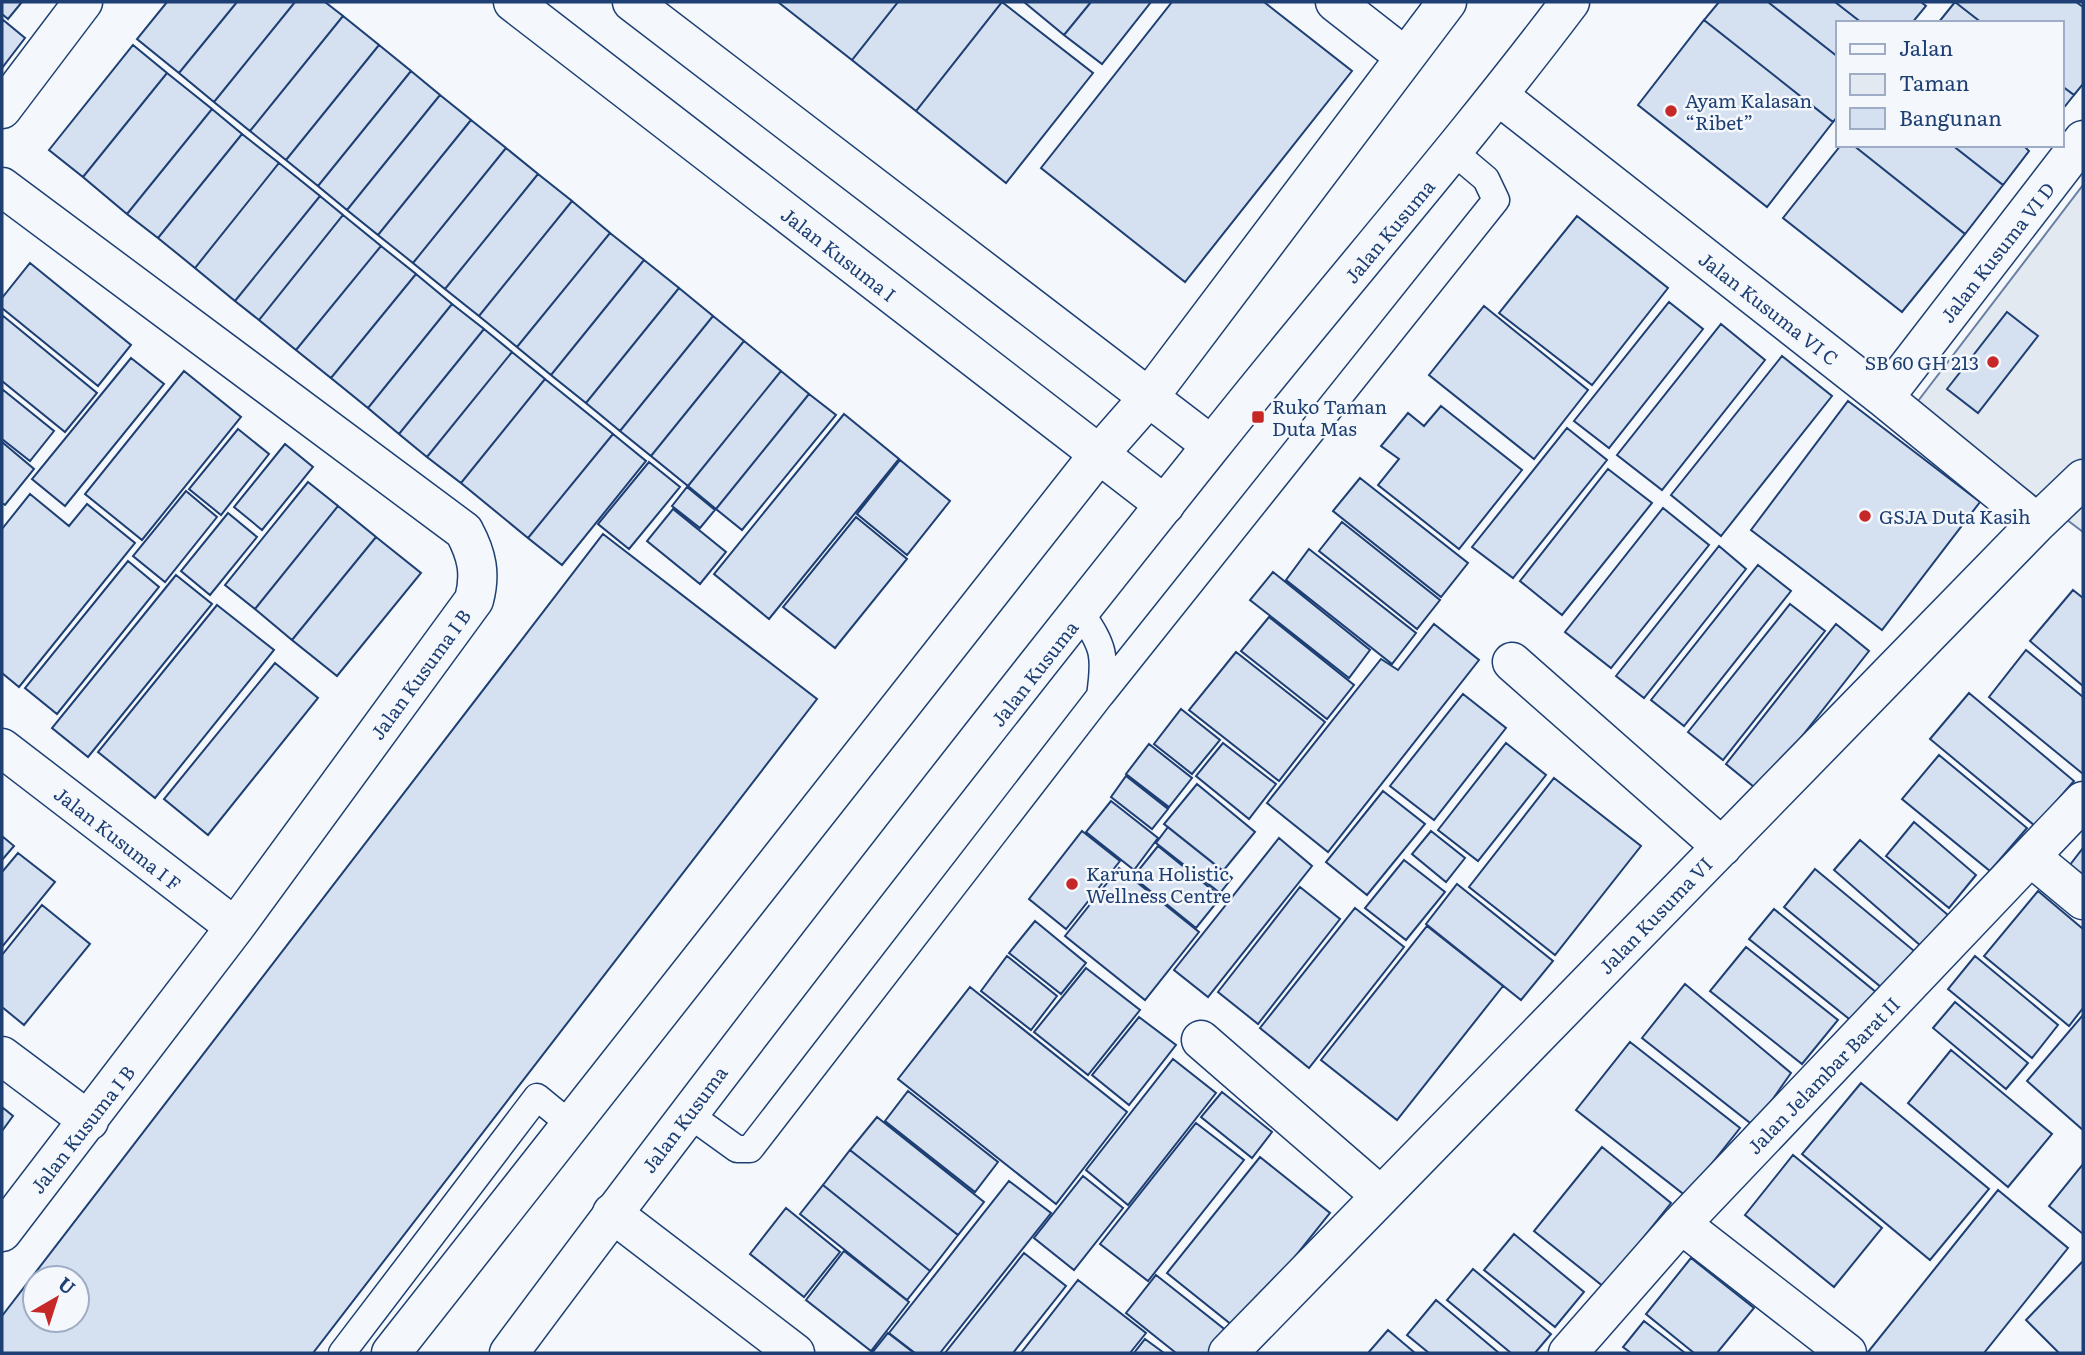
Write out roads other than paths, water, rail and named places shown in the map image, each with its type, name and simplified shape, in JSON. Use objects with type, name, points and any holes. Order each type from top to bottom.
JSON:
[{"type":"street","points":[[2,109],[83,2]]},
{"type":"street","name":"Jalan Kusuma I","points":[[513,2],[1165,505]]},
{"type":"street","points":[[1335,2],[1404,56]]},
{"type":"street","points":[[391,1353],[1099,454],[1149,397],[1447,2]]},
{"type":"street","name":"Jalan Kusuma","points":[[509,1353],[687,1113],[1211,445],[1454,152],[1570,2]]},
{"type":"street","points":[[657,9],[1211,445]]},
{"type":"street","name":"Jalan Kusuma VI C","points":[[1499,96],[1884,398],[2037,523]]},
{"type":"street","name":"Jalan Kusuma VI D","points":[[1884,398],[2083,140]]},
{"type":"street","name":"Jalan Kusuma I B","points":[[2,187],[464,531],[473,547],[479,581],[474,600],[235,928],[2,1232]]},
{"type":"street","name":"Jalan Kusuma VI","points":[[1228,1353],[2037,523],[2083,479]]},
{"type":"street","points":[[1512,662],[1722,847]]},
{"type":"street","name":"Jalan Kusuma I F","points":[[2,748],[235,928]]},
{"type":"street","name":"Jalan Jelambar Barat II","points":[[1568,1353],[1681,1224],[2083,801]]},
{"type":"street","points":[[2031,857],[2083,900]]},
{"type":"street","points":[[1201,1040],[1381,1196]]},
{"type":"street","points":[[2,1056],[89,1121]]},
{"type":"street","points":[[612,1213],[795,1353]]},
{"type":"street","points":[[1681,1224],[1847,1353]]},
{"type":"lane","points":[[687,1113],[737,1149],[750,1149],[1100,696],[1496,200],[1486,179],[1454,152]]},
{"type":"lane","points":[[1081,612],[1102,644],[1100,696]]},
{"type":"lane","points":[[342,1353],[537,1097],[571,1125]]},
{"type":"place","name":"Ayam Kalasan “Ribet”","points":[[1671,111]]},
{"type":"place","name":"SB 60 GH 213","points":[[1993,362]]},
{"type":"place","name":"Ruko Taman Duta Mas","points":[[1258,417]]},
{"type":"place","name":"GSJA Duta Kasih","points":[[1865,516]]},
{"type":"place","name":"Karuna Holistic Wellness Centre","points":[[1072,884]]}]
